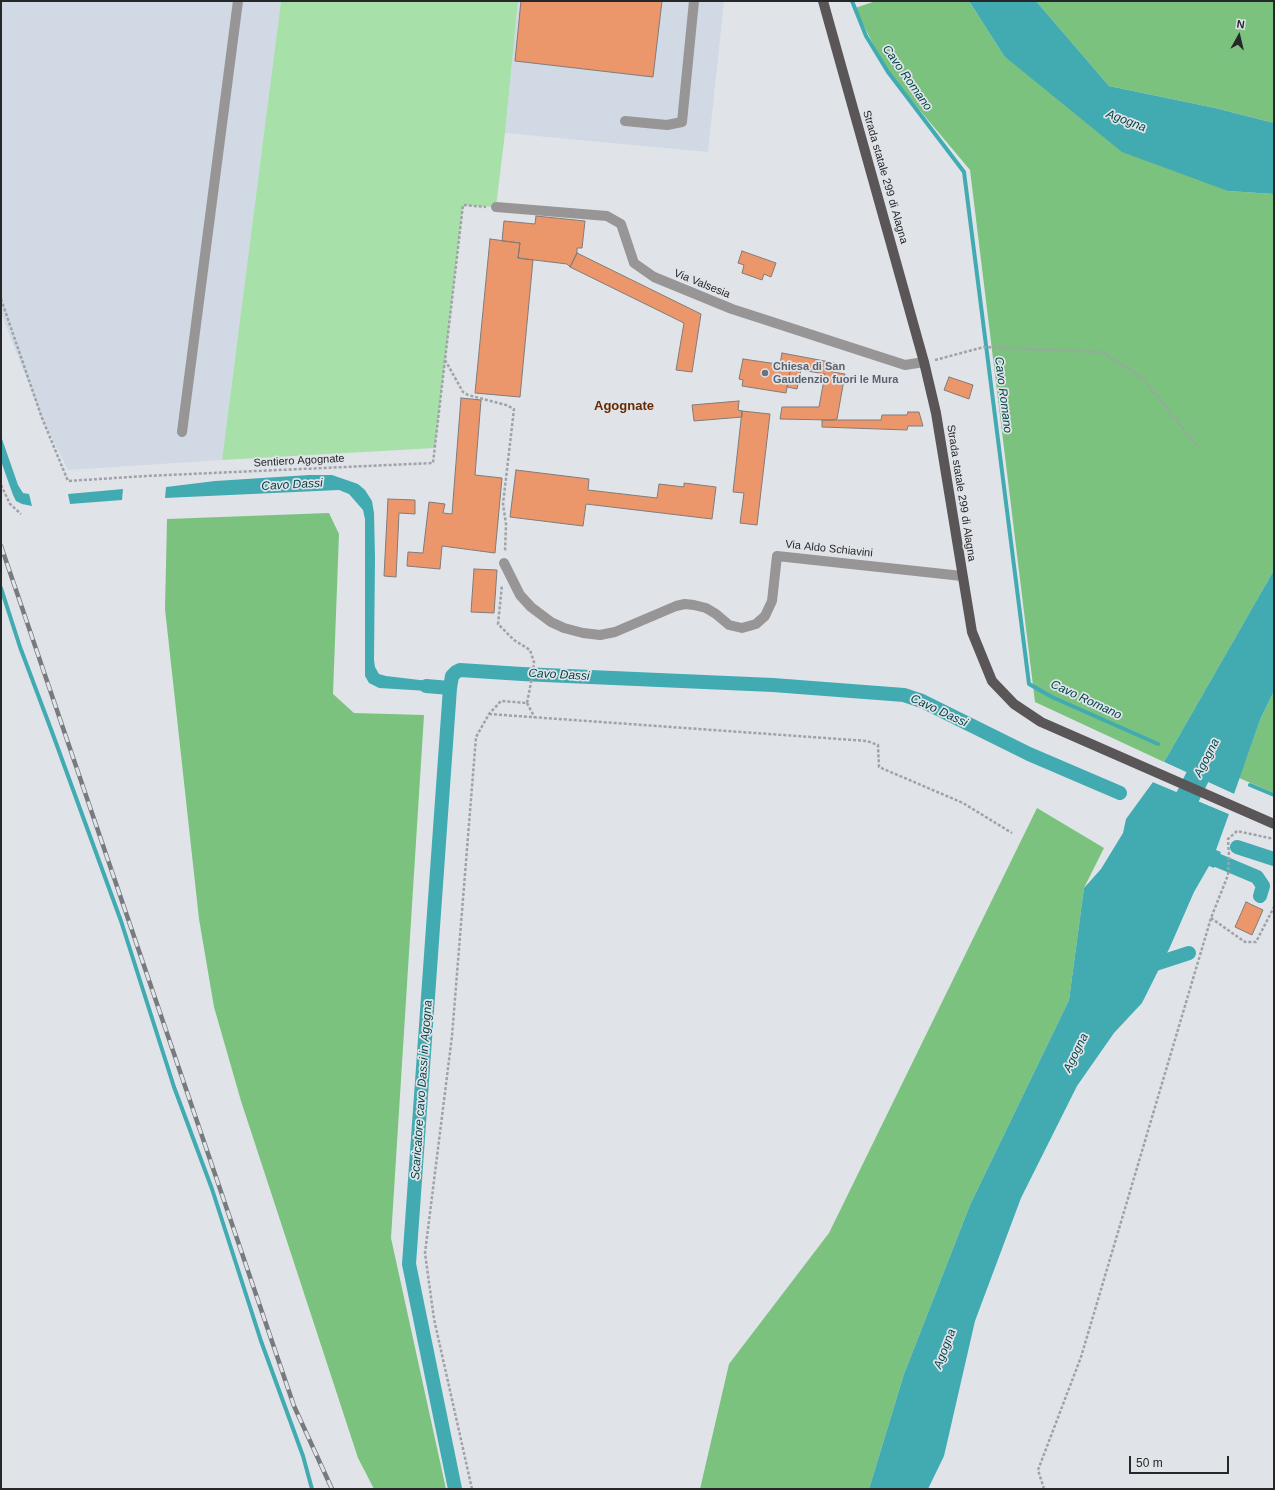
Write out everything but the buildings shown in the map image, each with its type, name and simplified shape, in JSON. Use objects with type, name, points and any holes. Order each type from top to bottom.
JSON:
[{"type":"main road","name":"Strada statale 299 di Alagna","points":[[823,1],[924,362],[936,413],[972,632],[992,681],[1014,704],[1041,722],[1274,824]]},
{"type":"street","points":[[182,432],[238,1]]},
{"type":"street","points":[[625,121],[667,125],[682,122],[694,1]]},
{"type":"street","name":"Via Valsesia","points":[[496,207],[607,216],[621,224],[634,263],[654,277],[732,309],[905,365],[924,362]]},
{"type":"street","name":"Via Aldo Schiavini","points":[[504,563],[520,594],[531,607],[551,622],[564,628],[583,633],[600,635],[615,632],[676,606],[685,604],[706,608],[729,625],[742,628],[756,624],[765,616],[772,601],[777,556],[962,576]]},
{"type":"path","name":"Sentiero Agognate","points":[[1,299],[42,418],[68,481],[433,462],[463,205],[496,207]]},
{"type":"path","points":[[924,362],[993,346],[1102,352],[1145,380],[1196,445]]},
{"type":"path","points":[[445,360],[463,392],[468,395],[506,405],[514,409],[503,504],[506,524],[498,624],[514,640],[530,650],[534,662],[527,703],[535,718]]},
{"type":"path","points":[[1,485],[10,504],[21,514]]},
{"type":"path","points":[[472,1489],[434,1319],[425,1253],[452,1036],[476,737],[488,714],[501,701],[527,703]]},
{"type":"path","points":[[488,714],[867,741],[878,745],[879,767],[963,803],[1012,833]]},
{"type":"path","points":[[1044,1489],[1038,1470],[1081,1357],[1211,918],[1228,875],[1228,839],[1236,831],[1274,839]]},
{"type":"path","points":[[1211,918],[1245,942],[1256,942],[1274,906]]},
{"type":"shaded area","points":[[1,1],[281,1],[222,460],[68,470],[42,418],[1,313]]},
{"type":"shaded area","points":[[518,1],[724,1],[708,152],[505,133]]},
{"type":"green space","points":[[281,1],[518,1],[496,207],[463,205],[435,448],[222,460]]},
{"type":"green space","points":[[876,1],[969,1],[1004,56],[1228,191],[1274,194],[1274,570],[1164,762],[1035,702],[970,170],[886,70],[855,8]]},
{"type":"green space","points":[[1036,1],[1274,1],[1274,123],[1215,108],[1109,86]]},
{"type":"green space","points":[[329,513],[339,534],[333,694],[354,713],[424,715],[391,1238],[446,1489],[374,1489],[358,1458],[241,1101],[214,1007],[199,919],[165,609],[167,519]]},
{"type":"green space","points":[[1274,691],[1274,793],[1239,778],[1260,720]]},
{"type":"green space","points":[[1037,808],[1104,848],[1084,888],[1069,1000],[970,1205],[904,1374],[869,1489],[700,1489],[729,1364],[829,1233]]},
{"type":"water","points":[[969,1],[1036,1],[1109,86],[1215,108],[1274,123],[1274,194],[1228,191],[1122,152],[1004,56]]},
{"type":"water","points":[[1,436],[18,485],[23,493],[29,494],[32,506],[16,501],[13,495],[1,461]]},
{"type":"water","points":[[332,475],[358,484],[365,490],[372,501],[374,513],[375,557],[374,660],[375,667],[379,674],[445,683],[444,692],[379,688],[369,683],[365,676],[365,519],[363,510],[349,494],[339,490],[165,498],[166,487],[215,481]]},
{"type":"water","points":[[123,489],[122,500],[70,504],[68,494]]},
{"type":"water","points":[[1274,570],[1274,691],[1260,720],[1234,794],[1164,762]]},
{"type":"water","points":[[1153,782],[1229,814],[1216,850],[1221,852],[1214,868],[1209,866],[1194,892],[1170,947],[1142,1003],[1114,1033],[1077,1086],[1021,1198],[975,1321],[944,1456],[928,1489],[869,1489],[904,1374],[970,1205],[1069,1000],[1084,888],[1101,869],[1123,833],[1126,819]]},
{"type":"pier","points":[[1164,762],[1234,794],[1234,796],[1163,763]]},
{"type":"pier","points":[[1154,780],[1229,812],[1229,814],[1153,782]]},
{"type":"waterway","name":"Cavo Romano","points":[[852,1],[866,36],[888,72],[964,172],[1029,684],[1052,697],[1158,744]]},
{"type":"waterway","points":[[1,588],[20,647],[121,921],[174,1087],[212,1189],[261,1341],[303,1456],[312,1489]]},
{"type":"waterway","name":"Cavo Dassi","points":[[426,686],[450,688],[452,676],[460,670],[773,685],[904,695],[922,701],[1029,754],[1120,793]]},
{"type":"waterway","name":"Scaricatore cavo Dassi in Agogna","points":[[450,688],[409,1264],[455,1489]]},
{"type":"waterway","name":"Agogna","points":[[1173,826],[1212,748]]},
{"type":"waterway","name":"Cavo Romano","points":[[1250,785],[1274,795]]},
{"type":"waterway","name":"Cavo Dassi","points":[[1237,847],[1274,859]]},
{"type":"waterway","points":[[1200,853],[1257,877],[1263,886],[1260,896]]},
{"type":"waterway","points":[[1146,967],[1189,953]]},
{"type":"railway","points":[[1,546],[294,1406],[332,1489]]},
{"type":"place","name":"Chiesa di San Gaudenzio fuori le Mura","points":[[765,373]]},
{"type":"district","name":"Agognate","points":[[624,406]]}]
